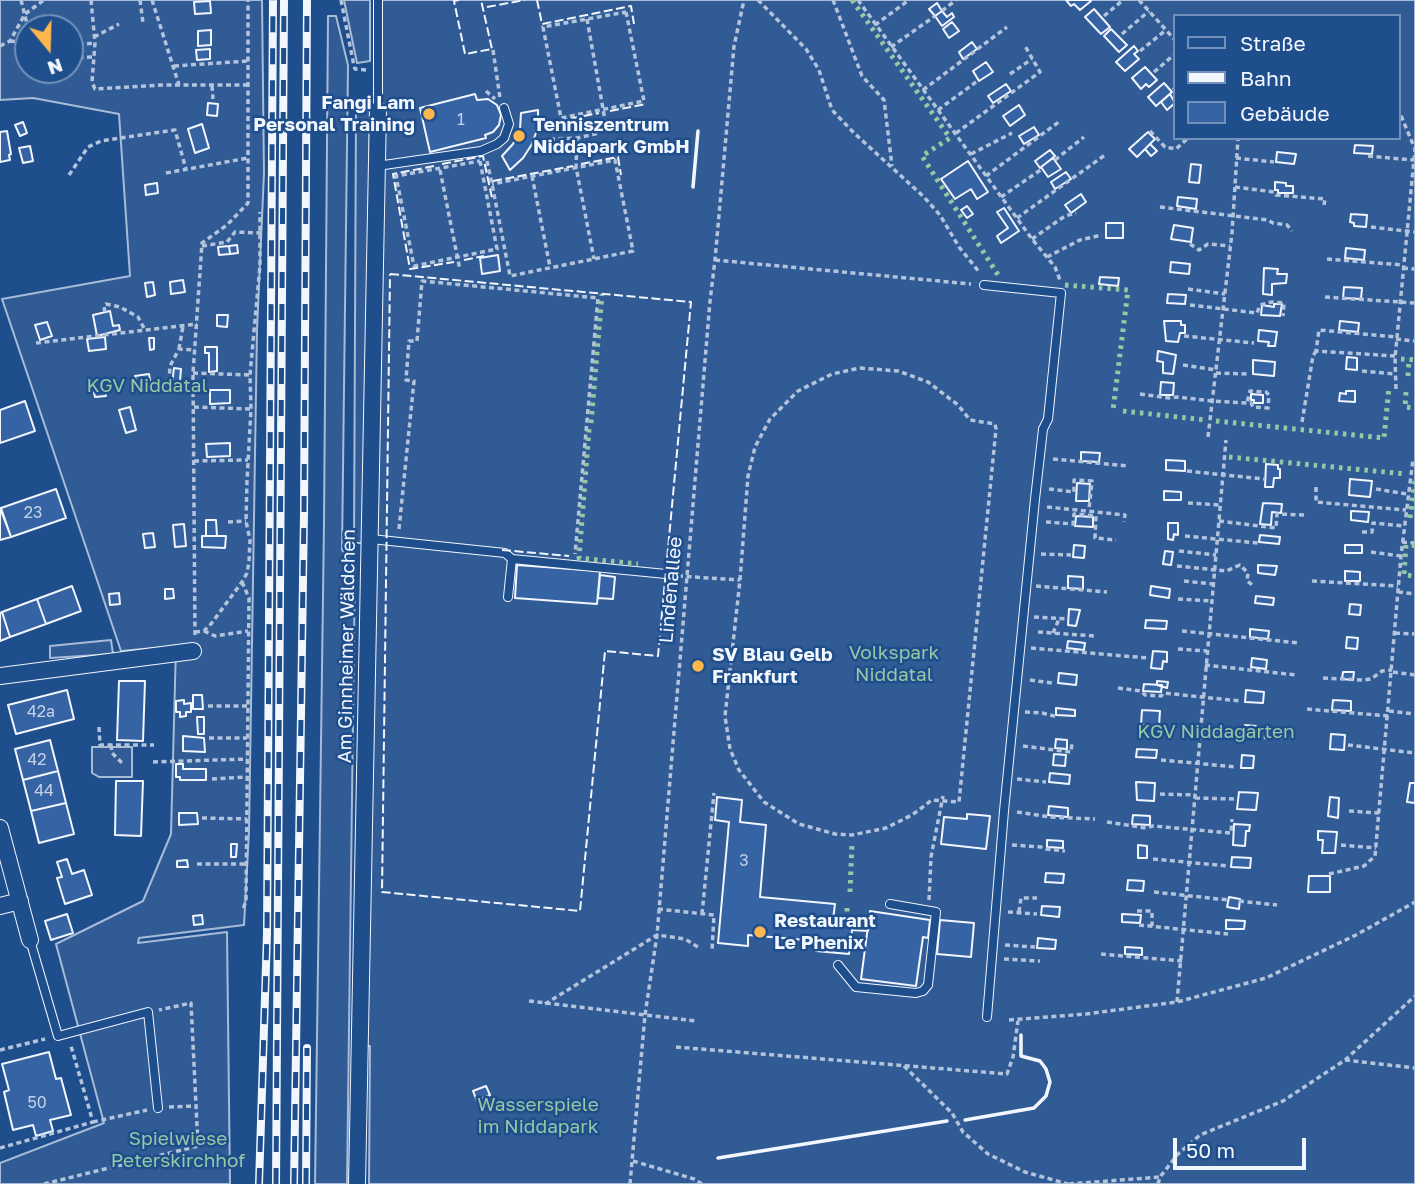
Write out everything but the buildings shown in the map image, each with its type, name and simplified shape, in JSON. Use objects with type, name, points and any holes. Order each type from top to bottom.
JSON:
[{"type":"street","name":"Am Ginnheimer Wäldchen","points":[[357,1184],[378,110]]},
{"type":"street","points":[[0,676],[193,651]]},
{"type":"street","points":[[0,828],[30,940]]},
{"type":"street","points":[[0,906],[20,901]]},
{"type":"lane","points":[[378,0],[378,110]]},
{"type":"lane","points":[[377,166],[485,149],[497,144],[504,138],[509,124],[502,106]]},
{"type":"lane","points":[[987,1017],[1033,521],[1043,429],[1048,419],[1061,292],[988,286]]},
{"type":"lane","points":[[371,539],[505,553],[512,559],[666,574]]},
{"type":"lane","points":[[508,597],[512,559]]},
{"type":"lane","points":[[838,965],[856,986],[916,993],[923,991],[928,985],[936,912],[890,904]]},
{"type":"lane","points":[[30,940],[58,1036],[148,1012],[158,1108]]},
{"type":"path","points":[[21,0],[25,14],[44,0]]},
{"type":"path","points":[[91,0],[95,43],[92,82],[95,89],[248,85]]},
{"type":"path","points":[[140,0],[143,23]]},
{"type":"path","points":[[152,0],[179,85]]},
{"type":"path","points":[[193,651],[193,373],[202,243],[227,225],[248,203],[248,0]]},
{"type":"path","points":[[341,0],[354,66]]},
{"type":"path","name":"Lindenallee","points":[[631,1184],[645,1015],[657,935],[734,46],[744,0]]},
{"type":"path","points":[[758,0],[806,49],[819,70],[832,110],[940,215],[958,247],[988,286]]},
{"type":"path","points":[[833,0],[862,76],[884,100],[892,168]]},
{"type":"path","points":[[875,25],[909,0]]},
{"type":"path","points":[[942,10],[956,0]]},
{"type":"path","points":[[1104,16],[1123,0]]},
{"type":"path","points":[[1139,0],[1174,39]]},
{"type":"path","points":[[861,1],[891,47],[1055,267],[1061,283],[1061,292]]},
{"type":"path","points":[[1122,34],[1149,11]]},
{"type":"path","points":[[626,12],[644,102],[604,109],[561,118],[543,27],[626,12]]},
{"type":"path","points":[[891,47],[935,16]]},
{"type":"path","points":[[533,140],[577,138],[595,134],[604,127],[604,109],[587,19]]},
{"type":"path","points":[[94,37],[119,24]]},
{"type":"path","points":[[923,90],[1007,27]]},
{"type":"path","points":[[1140,51],[1166,30]]},
{"type":"path","points":[[10,41],[14,34]]},
{"type":"path","points":[[0,46],[14,41]]},
{"type":"path","points":[[84,44],[95,43]]},
{"type":"path","points":[[956,133],[1040,72],[1025,46]]},
{"type":"path","points":[[493,50],[502,106]]},
{"type":"path","points":[[1154,72],[1174,55]]},
{"type":"path","points":[[84,57],[93,57]]},
{"type":"path","points":[[1010,74],[1032,59]]},
{"type":"path","points":[[173,66],[248,61]]},
{"type":"path","points":[[938,110],[976,82]]},
{"type":"path","points":[[212,86],[213,99]]},
{"type":"path","points":[[1396,389],[1395,356],[1407,231],[1413,197],[1415,149],[1401,119]]},
{"type":"path","points":[[986,176],[1060,121]]},
{"type":"path","points":[[69,175],[88,147],[101,141],[175,130],[186,169]]},
{"type":"path","points":[[1150,131],[1165,148],[1176,149],[1186,140]]},
{"type":"path","points":[[971,154],[1012,133]]},
{"type":"path","points":[[577,138],[576,167],[594,259]]},
{"type":"path","points":[[1055,160],[1084,138]]},
{"type":"path","points":[[1208,438],[1233,216],[1238,140]]},
{"type":"path","points":[[485,149],[510,276],[633,251],[615,160],[492,184]]},
{"type":"path","points":[[1017,218],[1105,155]]},
{"type":"path","points":[[1368,156],[1414,160]]},
{"type":"path","points":[[438,157],[460,270]]},
{"type":"path","points":[[166,173],[248,158]]},
{"type":"path","points":[[1236,158],[1274,162]]},
{"type":"path","points":[[480,160],[497,249],[457,257],[414,266],[396,176],[480,160]]},
{"type":"path","points":[[1001,197],[1042,169]]},
{"type":"path","points":[[532,176],[550,267]]},
{"type":"path","points":[[1235,187],[1274,192],[1276,195],[1325,199],[1324,205]]},
{"type":"path","points":[[1160,206],[1287,225],[1292,231]]},
{"type":"path","points":[[204,631],[242,582],[249,562],[250,540],[246,521],[250,375],[261,233],[260,212]]},
{"type":"path","points":[[1032,239],[1065,215],[1076,213]]},
{"type":"path","points":[[1371,227],[1415,232]]},
{"type":"path","points":[[202,246],[227,242],[235,232],[261,233]]},
{"type":"path","points":[[1047,257],[1080,240],[1102,235]]},
{"type":"path","points":[[1190,244],[1199,250],[1208,244],[1230,246]]},
{"type":"path","points":[[1327,259],[1415,269]]},
{"type":"path","points":[[716,260],[988,286]]},
{"type":"path","points":[[398,541],[414,380],[407,380],[409,341],[417,341],[422,281],[598,298],[574,566]]},
{"type":"path","points":[[1188,289],[1225,295]]},
{"type":"path","points":[[1325,297],[1415,303]]},
{"type":"path","points":[[1190,305],[1257,313],[1260,305],[1284,303],[1283,316]]},
{"type":"path","points":[[105,312],[106,304],[120,307],[138,317],[145,330]]},
{"type":"path","points":[[36,343],[197,324]]},
{"type":"path","points":[[169,382],[170,366],[179,349],[183,326]]},
{"type":"path","points":[[1302,422],[1319,330],[1415,341]]},
{"type":"path","points":[[1184,336],[1254,343]]},
{"type":"path","points":[[179,349],[195,350]]},
{"type":"path","points":[[1316,351],[1395,356]]},
{"type":"path","points":[[1183,365],[1216,372],[1247,374]]},
{"type":"path","points":[[849,369],[898,371],[928,382],[944,393],[970,420],[995,424],[959,802],[944,798],[932,800],[912,815],[886,828],[852,835],[835,834],[799,824],[764,802],[739,770],[725,730],[751,458],[770,419],[798,391],[832,374],[849,369]]},
{"type":"path","points":[[1362,371],[1394,374]]},
{"type":"path","points":[[193,373],[250,375]]},
{"type":"path","points":[[1139,394],[1247,403],[1253,407],[1268,408],[1269,395],[1266,392],[1250,391],[1247,403]]},
{"type":"path","points":[[193,407],[251,409]]},
{"type":"path","points":[[1177,1002],[1226,440]]},
{"type":"path","points":[[1040,458],[1129,466]]},
{"type":"path","points":[[1329,874],[1364,866],[1375,856],[1402,542],[1413,459]]},
{"type":"path","points":[[193,461],[248,460]]},
{"type":"path","points":[[1188,471],[1264,479]]},
{"type":"path","points":[[1037,488],[1074,492],[1074,480],[1092,481],[1089,510]]},
{"type":"path","points":[[1316,487],[1316,502],[1406,510]]},
{"type":"path","points":[[1376,489],[1407,494]]},
{"type":"path","points":[[1188,503],[1220,505]]},
{"type":"path","points":[[1035,506],[1125,515],[1124,522]]},
{"type":"path","points":[[1033,521],[1073,524],[1074,514],[1096,516],[1095,538],[1116,540]]},
{"type":"path","points":[[1219,521],[1276,527],[1277,514],[1304,515]]},
{"type":"path","points":[[228,522],[246,521]]},
{"type":"path","points":[[1362,531],[1372,532],[1373,523],[1404,526]]},
{"type":"path","points":[[1185,536],[1258,543]]},
{"type":"path","points":[[1402,542],[1415,543]]},
{"type":"path","points":[[1180,551],[1216,555]]},
{"type":"path","points":[[1371,552],[1401,556]]},
{"type":"path","points":[[1031,553],[1070,555]]},
{"type":"path","points":[[1177,566],[1226,571],[1240,565],[1248,573],[1247,581],[1254,586]]},
{"type":"path","points":[[666,574],[740,580]]},
{"type":"path","points":[[1184,581],[1213,584]]},
{"type":"path","points":[[1312,581],[1398,586]]},
{"type":"path","points":[[242,582],[249,598],[246,900],[243,910]]},
{"type":"path","points":[[1028,586],[1107,592]]},
{"type":"path","points":[[1398,592],[1415,594]]},
{"type":"path","points":[[1178,599],[1211,601]]},
{"type":"path","points":[[1025,617],[1067,619]]},
{"type":"path","points":[[1053,634],[1059,619]]},
{"type":"path","points":[[195,632],[204,631],[215,636],[248,631]]},
{"type":"path","points":[[1182,631],[1299,643]]},
{"type":"path","points":[[1038,632],[1095,636]]},
{"type":"path","points":[[1395,633],[1415,635]]},
{"type":"path","points":[[1022,647],[1148,658]]},
{"type":"path","points":[[1178,649],[1207,650]]},
{"type":"path","points":[[1205,665],[1296,675]]},
{"type":"path","points":[[1323,678],[1364,680],[1371,679],[1382,671],[1415,675]]},
{"type":"path","points":[[1019,679],[1052,683]]},
{"type":"path","points":[[1118,688],[1141,691],[1145,695],[1161,696],[1164,693],[1240,701]]},
{"type":"path","points":[[208,706],[247,706]]},
{"type":"path","points":[[1307,709],[1415,714]]},
{"type":"path","points":[[1015,712],[1042,713],[1058,717]]},
{"type":"path","points":[[99,727],[100,745],[154,745]]},
{"type":"path","points":[[1163,727],[1238,733],[1245,737],[1290,738]]},
{"type":"path","points":[[209,738],[247,738]]},
{"type":"path","points":[[1012,745],[1071,752],[1072,743]]},
{"type":"path","points":[[111,745],[112,753],[122,763]]},
{"type":"path","points":[[1349,745],[1415,753]]},
{"type":"path","points":[[153,762],[247,759]]},
{"type":"path","points":[[1161,760],[1237,767]]},
{"type":"path","points":[[212,779],[247,777]]},
{"type":"path","points":[[1008,778],[1046,782]]},
{"type":"path","points":[[702,914],[714,793]]},
{"type":"path","points":[[1160,794],[1235,799]]},
{"type":"path","points":[[929,909],[931,857],[944,798]]},
{"type":"path","points":[[1004,811],[1096,820]]},
{"type":"path","points":[[1349,811],[1379,813]]},
{"type":"path","points":[[202,818],[247,820]]},
{"type":"path","points":[[1107,822],[1146,828],[1153,826],[1231,833],[1233,819]]},
{"type":"path","points":[[1002,844],[1065,851]]},
{"type":"path","points":[[1341,845],[1376,848]]},
{"type":"path","points":[[1153,859],[1228,866]]},
{"type":"path","points":[[197,864],[246,863]]},
{"type":"path","points":[[1154,892],[1228,900]]},
{"type":"path","points":[[1019,912],[1021,898],[1037,898]]},
{"type":"path","points":[[1240,901],[1277,905]]},
{"type":"path","points":[[1009,1020],[1177,1002],[1266,978],[1356,935],[1415,902]]},
{"type":"path","points":[[658,909],[714,915],[712,950]]},
{"type":"path","points":[[996,911],[1037,914]]},
{"type":"path","points":[[1138,911],[1152,911],[1152,926]]},
{"type":"path","points":[[1139,925],[1228,934]]},
{"type":"path","points":[[545,1004],[657,935],[685,939],[701,949]]},
{"type":"path","points":[[993,943],[1035,947]]},
{"type":"path","points":[[1101,954],[1182,961]]},
{"type":"path","points":[[992,958],[1040,961]]},
{"type":"path","points":[[1158,1184],[1160,1177],[1178,1154],[1200,1135],[1283,1101],[1345,1060],[1415,996]]},
{"type":"path","points":[[529,1001],[696,1021]]},
{"type":"path","points":[[44,1184],[198,1146],[191,1003],[148,1012]]},
{"type":"path","points":[[676,1047],[1007,1074],[1013,1057],[1018,1020]]},
{"type":"path","points":[[68,1034],[93,1122]]},
{"type":"path","points":[[0,1050],[58,1036]]},
{"type":"path","points":[[1345,1060],[1415,1068]]},
{"type":"path","points":[[903,1066],[952,1113],[962,1132],[988,1154],[1025,1172],[1069,1184],[1160,1177]]},
{"type":"path","points":[[0,1141],[1,1148],[93,1122],[158,1108],[195,1105]]},
{"type":"path","points":[[633,1161],[694,1178],[702,1184]]},
{"type":"shaded area","name":"KGV Niddatal","points":[[0,0],[262,0],[264,173],[257,330],[249,831],[244,925],[139,938],[138,943],[227,932],[230,1184],[0,1184],[0,1163],[104,1123],[56,944],[143,901],[171,834],[176,646],[121,651],[2,299],[130,276],[119,114],[33,98],[0,100]]},
{"type":"shaded area","points":[[344,0],[370,0],[370,61],[357,63]]},
{"type":"shaded area","name":"Volkspark Niddatal","points":[[382,0],[1415,0],[1415,1184],[369,1184],[370,1046],[362,1046]]},
{"type":"shaded area","points":[[328,16],[336,16],[348,65],[342,550],[355,565],[347,1184],[315,1184]]},
{"type":"shaded area","points":[[356,110],[370,111],[364,543],[354,543]]},
{"type":"shaded area","points":[[111,640],[113,654],[50,658],[50,646]]},
{"type":"shaded area","points":[[92,747],[132,747],[132,777],[99,777],[92,773]]},
{"type":"railway","points":[[259,1184],[267,934],[273,0]]},
{"type":"railway","points":[[276,1184],[284,0]]},
{"type":"railway","points":[[294,1184],[304,513],[307,0]]},
{"type":"railway","points":[[306,1184],[307,1048]]},
{"type":"hedge","points":[[852,0],[950,138],[922,156],[1000,278]]},
{"type":"hedge","points":[[1065,285],[1128,290],[1113,410]]},
{"type":"hedge","points":[[591,423],[602,294]]},
{"type":"hedge","points":[[1401,359],[1415,360]]},
{"type":"hedge","points":[[1408,376],[1409,359]]},
{"type":"hedge","points":[[1216,421],[1384,438],[1389,387]]},
{"type":"hedge","points":[[1406,392],[1405,407],[1415,408]]},
{"type":"hedge","points":[[1123,411],[1206,420]]},
{"type":"hedge","points":[[589,429],[579,558],[638,564]]},
{"type":"hedge","points":[[1229,457],[1406,474]]},
{"type":"hedge","points":[[1410,518],[1415,481]]},
{"type":"hedge","points":[[1406,545],[1404,575],[1415,576]]},
{"type":"hedge","points":[[850,892],[852,843]]},
{"type":"hedge","points":[[847,904],[847,920]]},
{"type":"fence","points":[[459,0],[454,1],[465,54],[492,49],[481,0]]},
{"type":"fence","points":[[487,7],[525,0]]},
{"type":"fence","points":[[537,0],[542,24],[631,6],[634,24]]},
{"type":"fence","points":[[610,111],[646,104]]},
{"type":"fence","points":[[559,121],[599,113]]},
{"type":"fence","points":[[442,164],[483,156],[492,198]]},
{"type":"fence","points":[[581,164],[618,157],[621,175]]},
{"type":"fence","points":[[434,166],[393,174],[410,269],[454,262]]},
{"type":"fence","points":[[493,181],[573,166]]},
{"type":"fence","points":[[464,260],[484,256]]},
{"type":"fence","points":[[390,274],[691,302],[658,656],[605,651],[580,911],[382,892],[390,274]]},
{"type":"fence","points":[[502,550],[569,556]]},
{"type":"wall","points":[[693,187],[698,131]]},
{"type":"wall","points":[[965,1120],[1034,1108],[1046,1096],[1050,1082],[1046,1069],[1040,1061],[1021,1056],[1021,1035]]},
{"type":"wall","points":[[718,1158],[947,1121]]},
{"type":"place","name":"Fangi Lam Personal Training","points":[[429,114]]},
{"type":"place","name":"Tenniszentrum Niddapark GmbH","points":[[519,136]]},
{"type":"place","name":"SV Blau Gelb Frankfurt","points":[[698,666]]},
{"type":"place","name":"Restaurant Le Phenix","points":[[760,932]]},
{"type":"park label","name":"KGV Niddagarten","points":[[1216,732]]},
{"type":"park label","name":"Wasserspiele im Niddapark","points":[[538,1116]]},
{"type":"park label","name":"Spielwiese Peterskirchhof","points":[[178,1150]]}]
